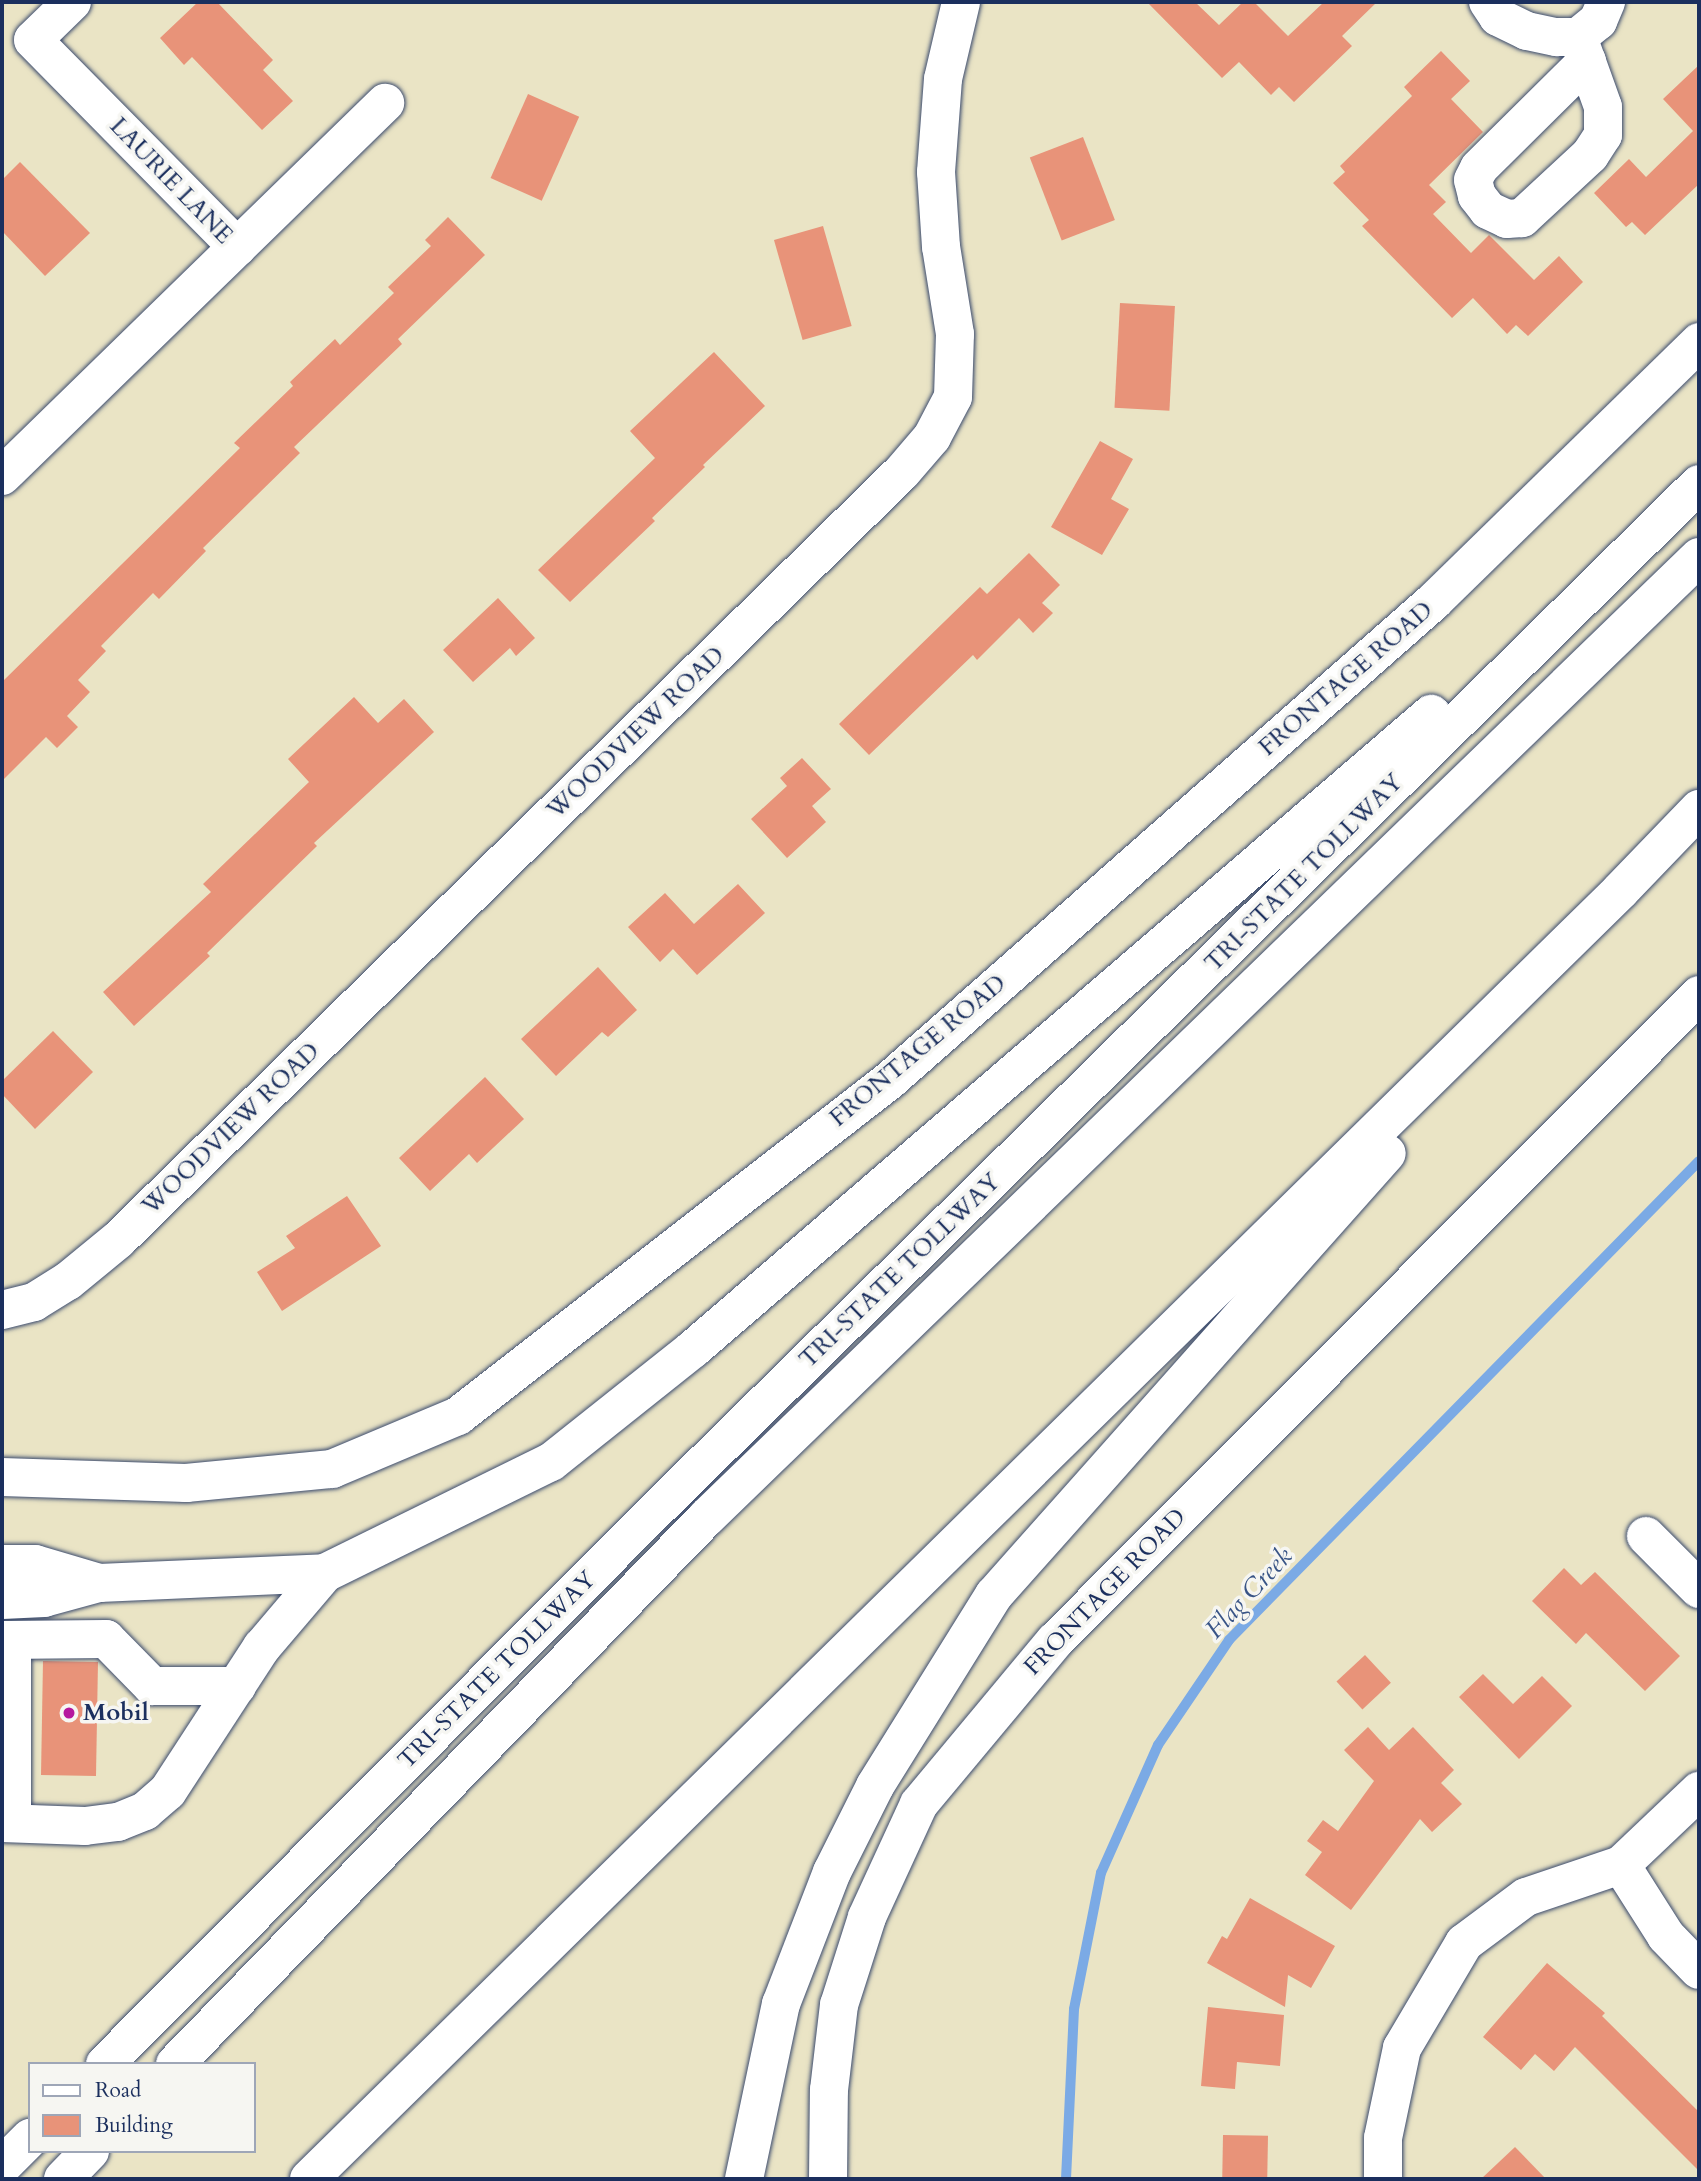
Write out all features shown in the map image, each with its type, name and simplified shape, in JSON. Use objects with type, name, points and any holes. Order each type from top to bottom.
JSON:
[{"type":"main road","name":"LAURIE LANE","points":[[2,476],[237,247],[33,40],[72,2]]},
{"type":"main road","name":"WOODVIEW ROAD","points":[[2,1310],[34,1302],[68,1281],[118,1240],[902,472],[932,437],[953,397],[955,334],[941,247],[936,172],[943,79],[961,2]]},
{"type":"main road","points":[[1488,2],[1498,17],[1527,32],[1556,37],[1583,49],[1606,2]]},
{"type":"main road","points":[[237,247],[385,103]]},
{"type":"main road","name":"FRONTAGE ROAD","points":[[2,1477],[186,1483],[332,1469],[458,1416],[890,1080],[1434,601],[1699,342]]},
{"type":"main road","name":"TRI-STATE TOLLWAY","points":[[107,2062],[651,1514],[1131,1045],[1642,537],[1699,484]]},
{"type":"main road","points":[[237,1686],[152,1686],[106,1639],[7,1640],[7,1823],[85,1826],[118,1822],[145,1811],[168,1791],[237,1686],[262,1647],[325,1573],[551,1462],[693,1349],[1242,874],[1642,537]]},
{"type":"main road","name":"TRI-STATE TOLLWAY","points":[[177,2062],[706,1518],[1699,557]]},
{"type":"main road","points":[[309,2179],[1620,891],[1699,809]]},
{"type":"main road","points":[[744,2179],[781,2004],[832,1872],[876,1786],[994,1595],[1620,891]]},
{"type":"main road","name":"FRONTAGE ROAD","points":[[828,2179],[829,2090],[839,2005],[867,1917],[919,1804],[1055,1641],[1699,995]]},
{"type":"main road","points":[[1646,1536],[1699,1589]]},
{"type":"main road","points":[[2,1564],[35,1564],[99,1583]]},
{"type":"main road","points":[[2,1600],[44,1598],[99,1583],[325,1573]]},
{"type":"main road","points":[[1383,2179],[1382,2138],[1402,2048],[1464,1943],[1525,1897],[1621,1865],[1699,1791]]},
{"type":"main road","points":[[1621,1865],[1666,1936],[1699,1970]]},
{"type":"main road","points":[[2,2166],[28,2140]]},
{"type":"main road","points":[[63,2179],[88,2153]]},
{"type":"building","points":[[198,2],[217,2],[273,60],[263,70],[293,101],[262,130],[192,57],[184,65],[160,38]]},
{"type":"building","points":[[1147,2],[1195,2],[1219,25],[1243,2],[1254,2],[1288,36],[1324,2],[1377,2],[1342,36],[1352,46],[1294,102],[1279,87],[1271,95],[1239,62],[1222,78]]},
{"type":"building","points":[[1441,51],[1470,81],[1451,99],[1483,132],[1429,185],[1446,202],[1433,214],[1471,253],[1489,235],[1534,280],[1559,256],[1583,282],[1528,336],[1516,325],[1507,334],[1473,298],[1452,318],[1362,226],[1369,220],[1333,183],[1345,172],[1340,166],[1412,96],[1404,87]]},
{"type":"building","points":[[1699,65],[1699,184],[1645,235],[1632,222],[1626,227],[1594,193],[1629,159],[1646,177],[1693,131],[1663,99]]},
{"type":"building","points":[[528,94],[579,117],[542,201],[491,178]]},
{"type":"building","points":[[1083,137],[1115,220],[1062,241],[1030,157]]},
{"type":"building","points":[[20,162],[90,233],[45,276],[2,231],[2,180]]},
{"type":"building","points":[[448,217],[485,255],[398,339],[402,344],[294,447],[300,453],[203,548],[206,551],[159,599],[153,593],[101,646],[106,651],[78,680],[90,692],[67,716],[78,727],[57,748],[46,737],[2,781],[2,682],[240,448],[234,443],[293,386],[290,382],[335,339],[340,345],[394,293],[388,287],[431,246],[425,240]]},
{"type":"building","points":[[823,226],[852,326],[803,340],[774,240]]},
{"type":"building","points":[[1120,303],[1175,306],[1169,411],[1115,408]]},
{"type":"building","points":[[714,352],[765,406],[652,518],[655,521],[570,602],[538,570],[655,458],[630,431]]},
{"type":"building","points":[[1100,441],[1133,459],[1111,499],[1129,509],[1102,555],[1051,527]]},
{"type":"building","points":[[1029,553],[1060,585],[1042,603],[1053,613],[1033,633],[1019,618],[977,660],[973,655],[869,755],[839,724],[980,587],[987,594]]},
{"type":"building","points":[[498,598],[535,638],[516,656],[510,648],[473,682],[443,650]]},
{"type":"building","points":[[354,697],[378,723],[404,699],[434,732],[314,843],[317,846],[207,953],[210,956],[134,1026],[103,992],[211,892],[203,884],[309,782],[288,759]]},
{"type":"building","points":[[802,758],[831,789],[812,806],[826,822],[787,858],[751,819],[787,786],[780,778]]},
{"type":"building","points":[[738,884],[765,913],[697,975],[673,949],[660,962],[628,927],[665,893],[694,924]]},
{"type":"building","points":[[598,967],[637,1010],[608,1037],[602,1032],[556,1076],[521,1039]]},
{"type":"building","points":[[53,1031],[93,1072],[35,1129],[2,1094],[2,1081]]},
{"type":"building","points":[[485,1077],[524,1119],[477,1163],[469,1154],[430,1191],[399,1158]]},
{"type":"building","points":[[347,1196],[381,1246],[282,1311],[257,1272],[295,1248],[286,1236]]},
{"type":"building","points":[[1564,1568],[1581,1585],[1595,1572],[1680,1656],[1645,1691],[1586,1633],[1576,1644],[1532,1601]]},
{"type":"building","points":[[1365,1655],[1391,1683],[1362,1709],[1336,1682]]},
{"type":"building","name":"Mobil","points":[[43,1661],[98,1662],[96,1776],[41,1775]]},
{"type":"building","points":[[1483,1674],[1513,1704],[1542,1676],[1572,1706],[1519,1759],[1459,1697]]},
{"type":"building","points":[[1368,1727],[1389,1750],[1413,1727],[1454,1770],[1441,1783],[1462,1804],[1432,1832],[1420,1819],[1351,1910],[1305,1875],[1322,1852],[1307,1841],[1323,1820],[1338,1831],[1374,1781],[1344,1750]]},
{"type":"building","points":[[1250,1898],[1335,1946],[1311,1988],[1288,1975],[1285,2007],[1207,1963],[1222,1936],[1227,1939]]},
{"type":"building","points":[[1547,1963],[1605,2013],[1602,2016],[1699,2112],[1699,2171],[1575,2047],[1554,2071],[1535,2054],[1521,2070],[1483,2037]]},
{"type":"building","points":[[1208,2007],[1284,2015],[1280,2066],[1237,2062],[1235,2089],[1201,2086]]},
{"type":"building","points":[[1223,2135],[1268,2136],[1267,2179],[1222,2179]]},
{"type":"building","points":[[1515,2147],[1546,2179],[1481,2179]]},
{"type":"waterway","name":"Flag Creek","points":[[1066,2179],[1074,2009],[1101,1873],[1158,1745],[1229,1640],[1699,1161]]},
{"type":"place","name":"Mobil","points":[[69,1713]]}]
